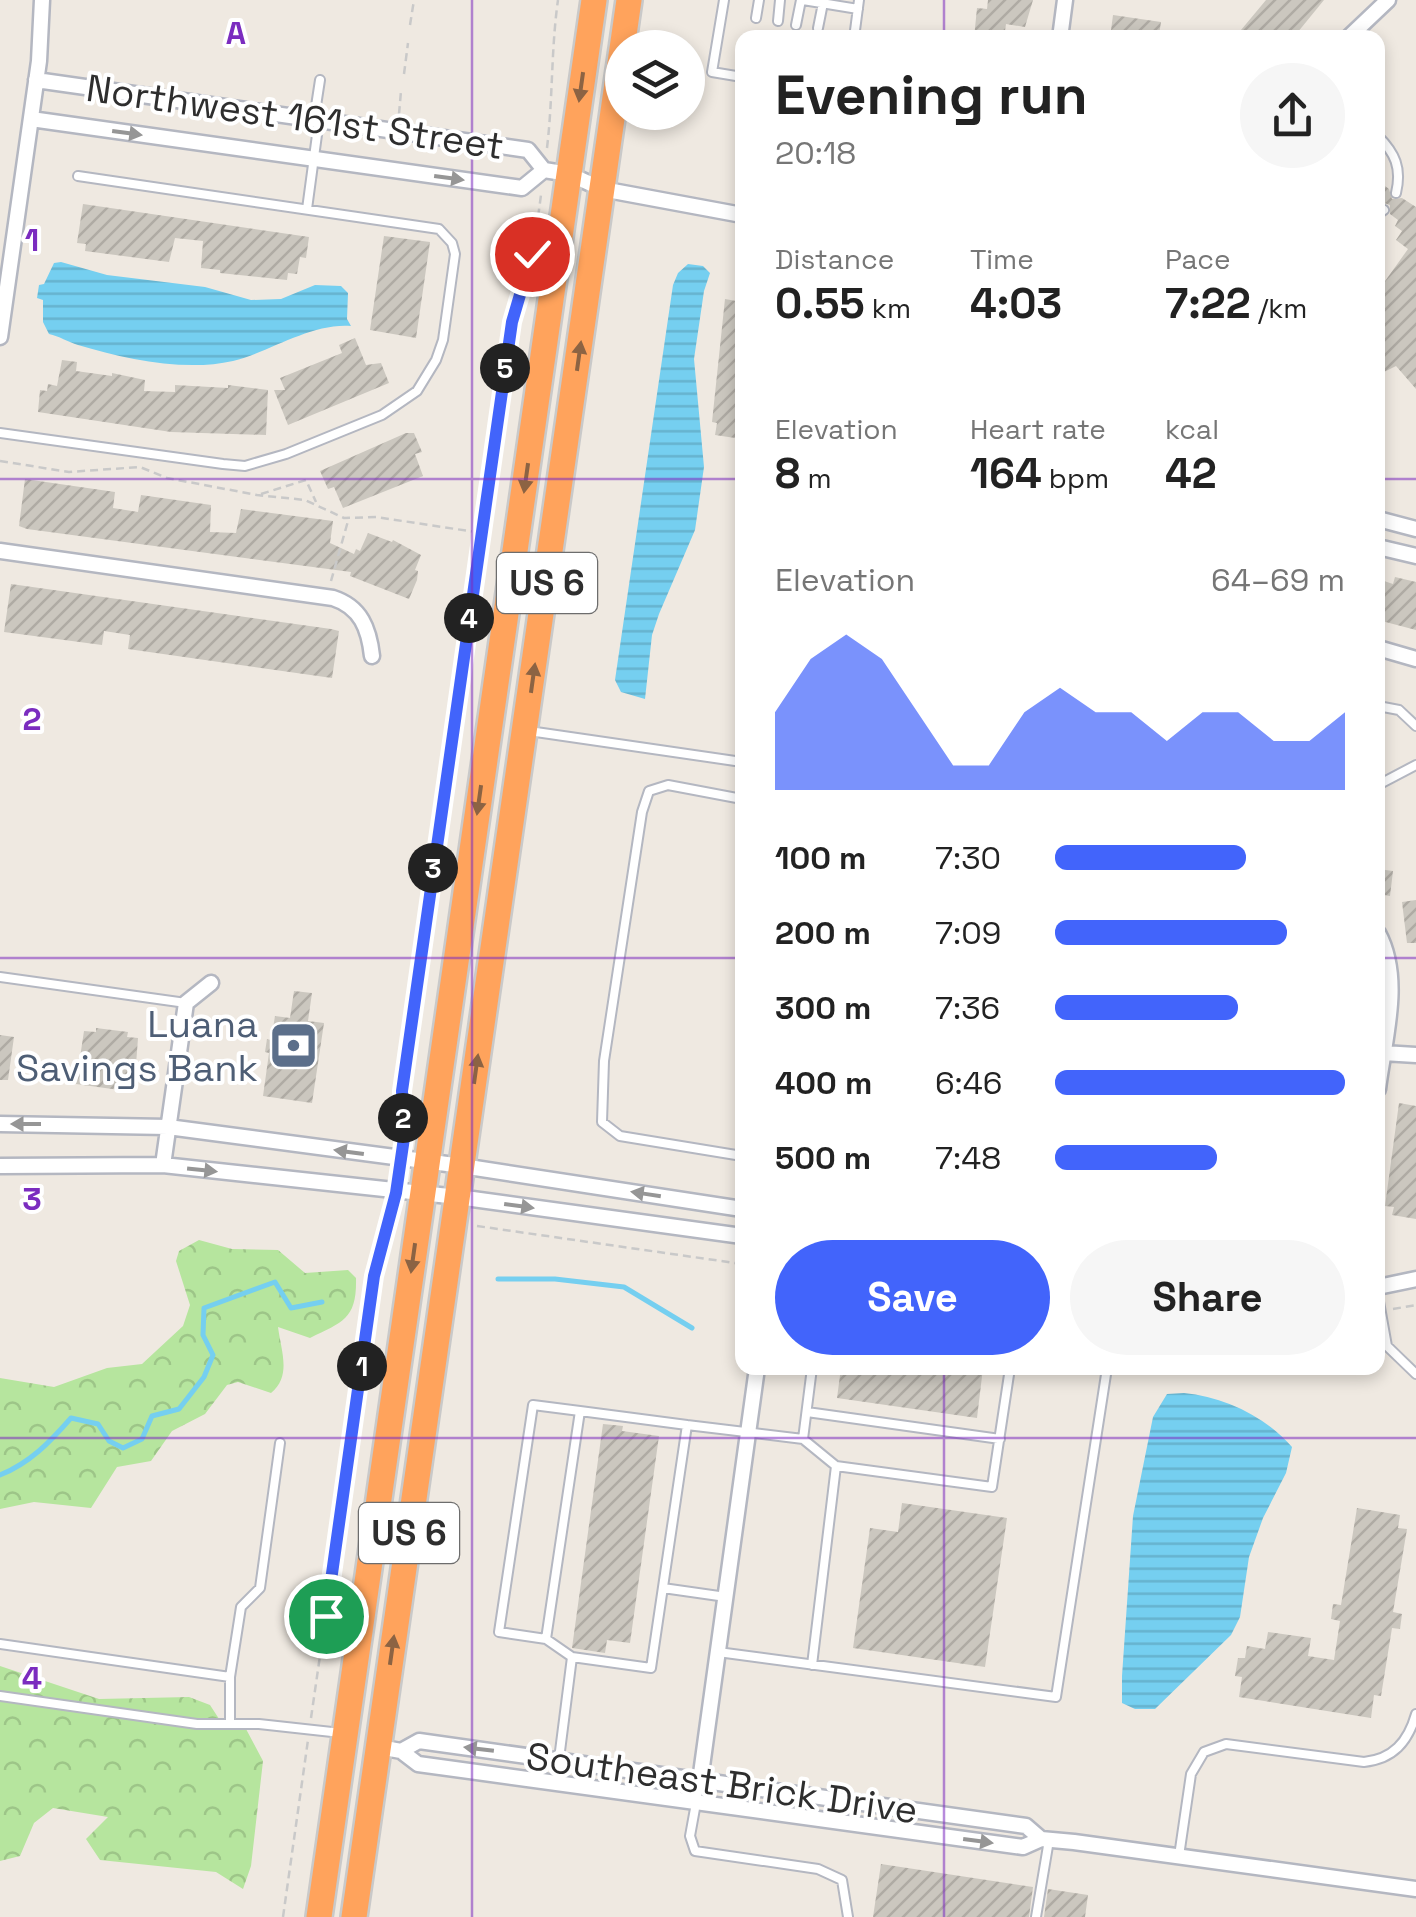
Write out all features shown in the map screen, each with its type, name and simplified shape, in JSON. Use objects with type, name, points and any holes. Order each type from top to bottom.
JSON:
[{"type":"highway","name":"US 6","points":[[354,1917],[390,1749],[458,1198],[434,1162],[556,172],[594,0]]},
{"type":"highway","name":"US 6","points":[[318,1917],[384,1457],[409,1194],[434,1162],[526,730],[629,0]]},
{"type":"highway","points":[[384,1457],[393,1464],[390,1503],[361,1716],[367,1741],[390,1749]]},
{"type":"highway","points":[[336,1917],[355,1760],[352,1738],[345,1734]]},
{"type":"street","points":[[0,337],[6,246],[31,119],[42,0]]},
{"type":"street","points":[[1061,30],[1066,0]]},
{"type":"street","points":[[1356,30],[1388,0]]},
{"type":"street","name":"Northwest 161st Street","points":[[31,119],[522,188],[556,172],[528,150],[36,80]]},
{"type":"street","points":[[556,172],[602,189],[735,213]]},
{"type":"street","points":[[1385,521],[1416,529]]},
{"type":"street","points":[[1385,549],[1416,556]]},
{"type":"street","points":[[0,551],[344,601],[356,610],[370,633],[372,656]]},
{"type":"street","points":[[1385,650],[1416,659]]},
{"type":"street","points":[[1385,951],[1390,982],[1385,1006]]},
{"type":"street","points":[[163,1166],[186,1003],[211,982]]},
{"type":"street","points":[[1385,1053],[1416,1055]]},
{"type":"street","points":[[0,1124],[168,1127],[735,1208]]},
{"type":"street","points":[[0,1166],[163,1166],[296,1178],[735,1235]]},
{"type":"street","points":[[1385,1286],[1416,1279]]},
{"type":"street","points":[[700,1780],[756,1375]]},
{"type":"street","name":"Southeast Brick Drive","points":[[390,1749],[419,1741],[559,1759],[1026,1826],[1045,1840]]},
{"type":"street","name":"Southeast Brick Drive","points":[[390,1749],[418,1764],[1023,1847],[1045,1840],[1416,1888]]},
{"type":"lane","points":[[724,0],[712,72],[735,75]]},
{"type":"lane","points":[[756,18],[759,0]]},
{"type":"lane","points":[[778,21],[780,0]]},
{"type":"lane","points":[[796,25],[802,0],[858,4],[855,30]]},
{"type":"lane","points":[[818,28],[823,3]]},
{"type":"lane","points":[[307,209],[320,80]]},
{"type":"lane","points":[[1385,144],[1398,165],[1396,193]]},
{"type":"lane","points":[[0,432],[245,466],[286,454],[382,415],[416,392],[436,360],[443,340],[455,254],[446,234],[427,226],[78,176]]},
{"type":"lane","points":[[1385,707],[1399,710],[1416,726]]},
{"type":"lane","points":[[526,730],[735,761]]},
{"type":"lane","points":[[1385,781],[1416,766]]},
{"type":"lane","points":[[735,798],[668,785],[649,791],[642,812],[604,1062],[602,1122],[620,1136],[735,1154]]},
{"type":"lane","points":[[0,977],[186,1003]]},
{"type":"lane","points":[[1385,1336],[1387,1346],[1416,1374]]},
{"type":"lane","points":[[803,1439],[811,1375]]},
{"type":"lane","points":[[687,1424],[651,1668],[572,1657],[546,1639],[499,1632],[533,1405],[687,1424],[748,1433],[803,1439],[836,1466],[992,1487],[1009,1375]]},
{"type":"lane","points":[[718,1652],[1056,1698],[1107,1375]]},
{"type":"lane","points":[[546,1639],[580,1411]]},
{"type":"lane","points":[[806,1412],[1000,1439]]},
{"type":"lane","points":[[230,1724],[230,1677],[240,1607],[260,1588],[280,1443]]},
{"type":"lane","points":[[812,1665],[836,1466]]},
{"type":"lane","points":[[663,1588],[726,1597]]},
{"type":"lane","points":[[0,1644],[230,1677]]},
{"type":"lane","points":[[559,1759],[572,1657]]},
{"type":"lane","points":[[0,1696],[197,1724],[345,1734]]},
{"type":"lane","points":[[1179,1856],[1191,1774],[1204,1752],[1226,1744],[1364,1762],[1378,1760],[1399,1747],[1416,1714]]},
{"type":"lane","points":[[700,1780],[690,1836],[695,1852],[818,1869],[842,1880],[848,1917]]},
{"type":"lane","points":[[1036,1917],[1045,1840]]},
{"type":"path","points":[[410,25],[414,0]]},
{"type":"path","points":[[549,132],[558,0]]},
{"type":"path","points":[[404,74],[408,43]]},
{"type":"path","points":[[398,114],[402,91]]},
{"type":"path","points":[[434,1162],[404,1138],[402,1091],[512,322],[534,247],[539,213]]},
{"type":"path","points":[[0,462],[69,472],[132,466],[166,478],[305,500],[348,518],[376,518],[482,533]]},
{"type":"path","points":[[260,495],[306,480],[316,505]]},
{"type":"path","points":[[327,597],[348,518]]},
{"type":"path","points":[[283,1917],[374,1276],[409,1194]]},
{"type":"path","points":[[471,1226],[735,1263]]},
{"type":"path","points":[[1385,1311],[1416,1305]]},
{"type":"green space","points":[[199,1240],[232,1249],[278,1250],[305,1273],[348,1270],[356,1278],[351,1310],[340,1323],[310,1338],[278,1327],[283,1371],[271,1393],[238,1382],[227,1385],[205,1414],[172,1431],[151,1461],[117,1467],[91,1508],[34,1502],[0,1509],[0,1378],[54,1387],[107,1368],[142,1364],[183,1326],[190,1305],[176,1261],[179,1251]]},
{"type":"green space","points":[[0,1666],[99,1699],[189,1697],[210,1705],[223,1725],[246,1729],[263,1761],[251,1866],[243,1889],[216,1872],[100,1860],[86,1839],[108,1817],[53,1808],[34,1823],[20,1856],[0,1861]]},
{"type":"water","points":[[54,263],[107,275],[205,287],[251,300],[281,299],[315,285],[341,286],[348,293],[347,319],[351,326],[321,329],[248,357],[214,364],[175,364],[115,355],[49,334],[43,322],[43,300],[37,298],[39,285],[44,284]]},
{"type":"water","points":[[688,264],[703,266],[710,273],[694,359],[704,467],[695,530],[652,635],[645,699],[621,692],[615,680],[673,285]]},
{"type":"water","points":[[1184,1393],[1243,1410],[1292,1447],[1286,1473],[1249,1557],[1240,1617],[1231,1635],[1155,1709],[1135,1709],[1122,1703],[1133,1516],[1153,1417],[1167,1394]]},
{"type":"building","points":[[988,0],[1033,0],[1025,27],[1006,24],[1005,30],[975,30],[977,8],[987,9]]},
{"type":"building","points":[[1266,0],[1324,0],[1300,30],[1241,30]]},
{"type":"building","points":[[1113,15],[1161,22],[1160,30],[1111,30]]},
{"type":"building","points":[[1385,186],[1392,199],[1402,198],[1416,207],[1416,389],[1396,366],[1385,372],[1385,281],[1408,249],[1396,240],[1402,231],[1395,226],[1398,220],[1390,214],[1390,205],[1385,203]]},
{"type":"building","points":[[83,204],[309,237],[306,258],[300,257],[297,274],[288,273],[287,280],[201,268],[203,241],[175,238],[169,262],[85,251],[86,244],[77,243]]},
{"type":"building","points":[[384,236],[430,242],[416,338],[370,330]]},
{"type":"building","points":[[725,299],[735,301],[735,438],[715,435],[717,423],[712,422]]},
{"type":"building","points":[[355,338],[366,365],[381,363],[389,383],[288,425],[274,390],[285,390],[280,378],[342,353],[339,345]]},
{"type":"building","points":[[62,360],[77,362],[76,371],[145,380],[144,391],[175,392],[175,385],[268,390],[266,435],[171,432],[38,412],[40,390],[47,391],[48,384],[57,386]]},
{"type":"building","points":[[414,433],[422,452],[415,454],[423,476],[343,508],[334,487],[328,489],[320,471]]},
{"type":"building","points":[[25,479],[115,492],[113,508],[138,512],[141,495],[211,505],[210,532],[236,533],[241,509],[333,521],[330,543],[354,554],[356,549],[360,551],[368,533],[393,540],[421,555],[415,570],[417,580],[409,599],[350,576],[351,572],[27,529],[19,526]]},
{"type":"building","points":[[1395,577],[1416,582],[1416,630],[1385,622],[1385,581],[1393,584]]},
{"type":"building","points":[[11,584],[339,631],[332,678],[128,649],[130,635],[104,631],[102,645],[4,632]]},
{"type":"building","points":[[1385,870],[1393,871],[1390,896],[1385,895]]},
{"type":"building","points":[[1416,900],[1416,943],[1407,943],[1402,902]]},
{"type":"building","name":"Luana Savings Bank","points":[[294,991],[312,993],[308,1021],[324,1023],[312,1103],[263,1096],[267,1039],[271,1040],[275,1016],[290,1018]]},
{"type":"building","points":[[96,1028],[128,1032],[127,1037],[138,1038],[134,1092],[76,1084],[84,1031],[96,1032]]},
{"type":"building","points":[[0,1035],[14,1037],[8,1080],[0,1080]]},
{"type":"building","points":[[1399,1103],[1416,1106],[1416,1219],[1392,1215],[1394,1207],[1385,1206]]},
{"type":"building","points":[[840,1375],[982,1375],[977,1418],[837,1398]]},
{"type":"building","points":[[603,1424],[659,1436],[630,1643],[607,1640],[605,1653],[572,1648]]},
{"type":"building","points":[[902,1503],[1007,1518],[985,1667],[853,1648],[870,1528],[898,1532]]},
{"type":"building","points":[[1357,1508],[1400,1515],[1398,1528],[1407,1529],[1393,1612],[1402,1614],[1400,1629],[1392,1628],[1381,1696],[1374,1695],[1371,1718],[1239,1697],[1242,1677],[1235,1676],[1238,1658],[1245,1658],[1247,1646],[1265,1649],[1268,1632],[1311,1638],[1308,1656],[1334,1660],[1340,1621],[1331,1619],[1333,1604],[1341,1605]]},
{"type":"building","points":[[881,1864],[1033,1887],[1029,1917],[873,1917]]},
{"type":"building","points":[[1048,1889],[1088,1895],[1085,1917],[1044,1917]]},
{"type":"waterway","points":[[498,1279],[555,1279],[624,1287],[692,1328]]},
{"type":"waterway","points":[[0,1475],[39,1451],[71,1418],[98,1424],[109,1441],[123,1448],[142,1439],[152,1416],[179,1409],[204,1377],[213,1355],[203,1335],[204,1308],[275,1282],[291,1308],[322,1302]]},
{"type":"place","name":"Luana Savings Bank","points":[[293,1046]]},
{"type":"route","points":[[326,1616],[374,1276],[393,1215],[404,1138],[402,1091],[512,322],[532,254]]}]
